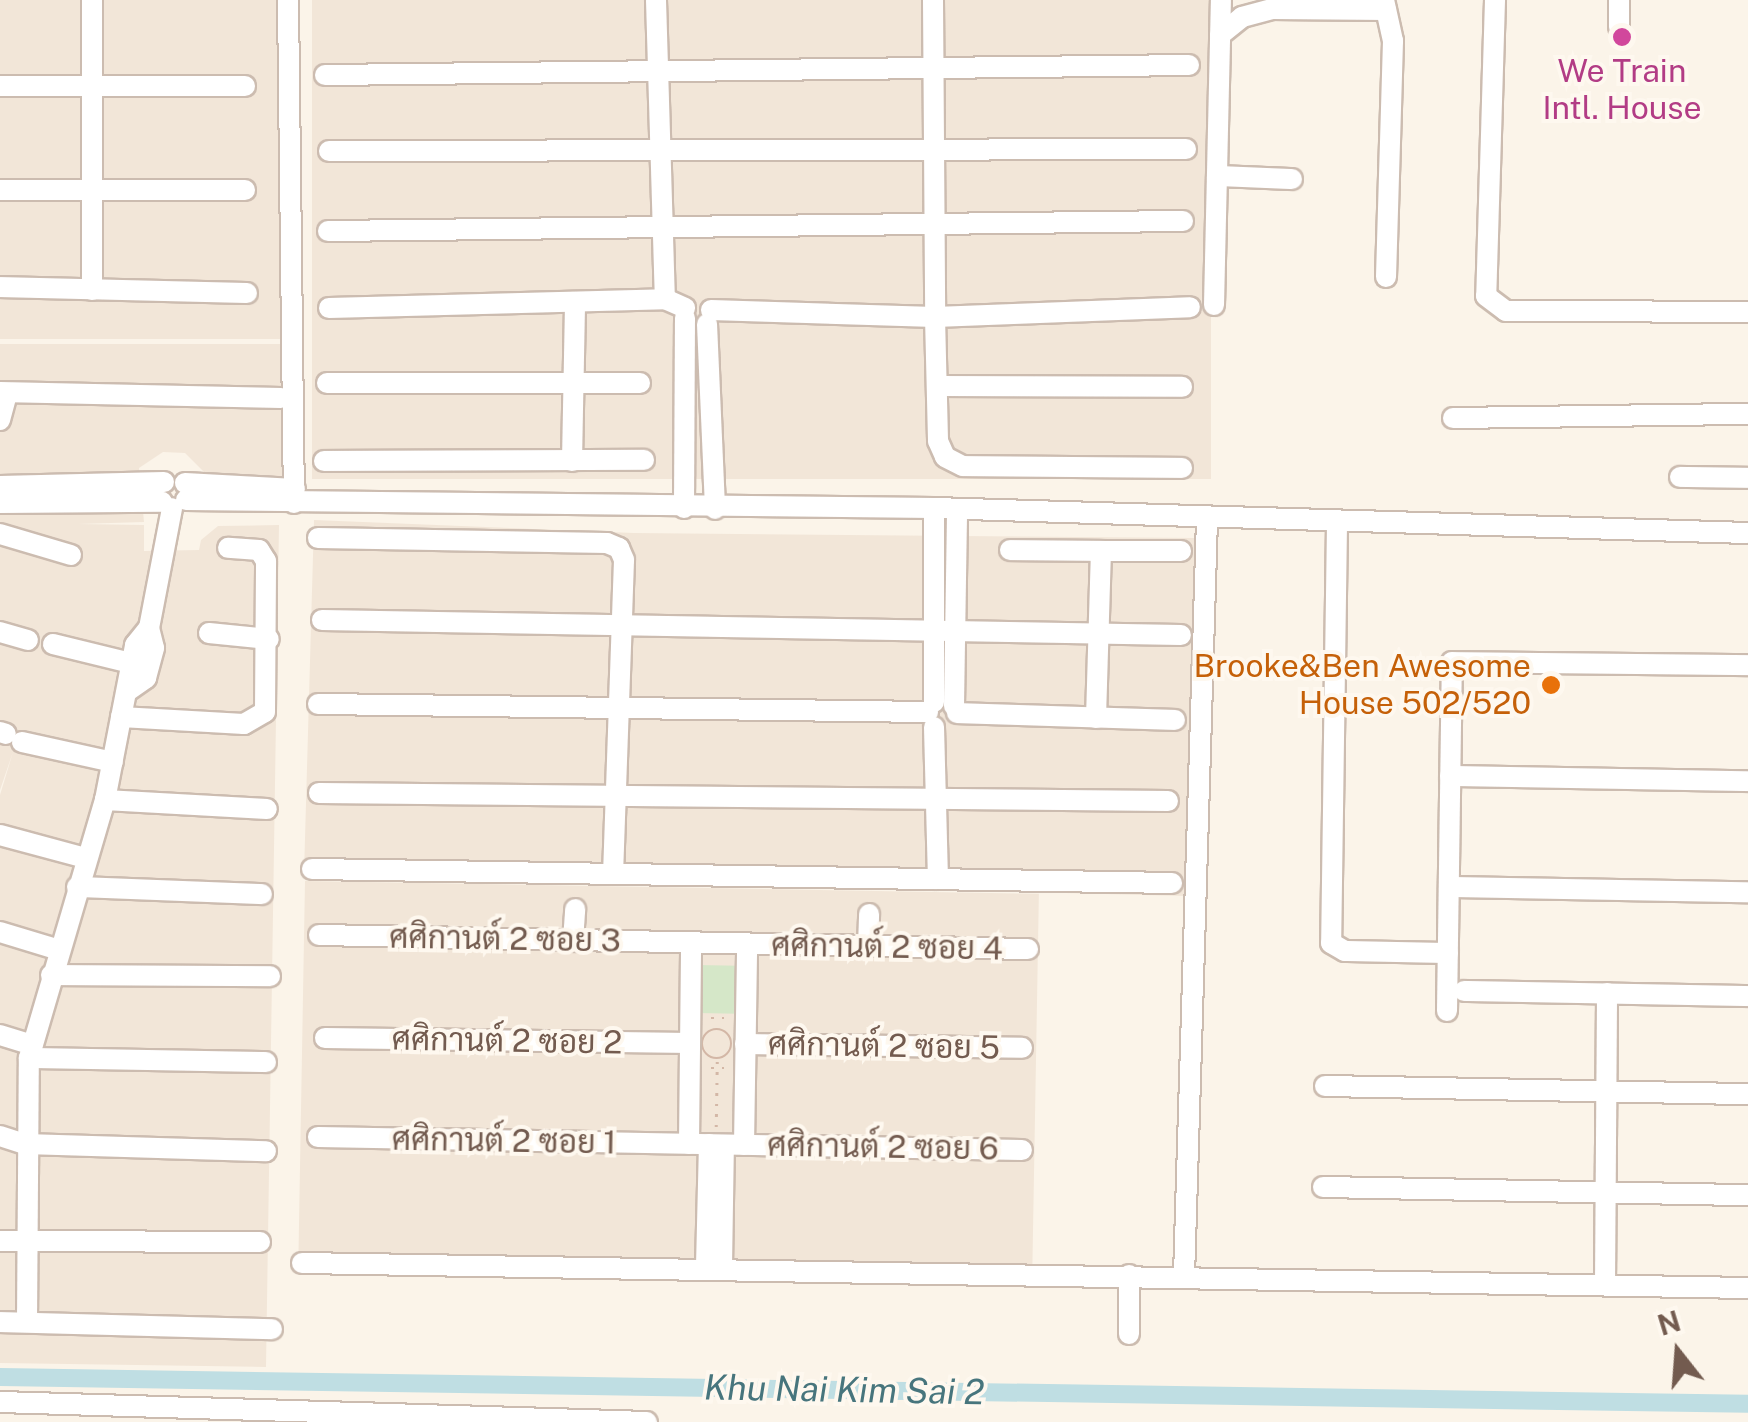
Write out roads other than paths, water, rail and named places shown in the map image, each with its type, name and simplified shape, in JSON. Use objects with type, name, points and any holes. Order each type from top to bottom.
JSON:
[{"type":"street","points":[[92,0],[92,290]]},
{"type":"street","points":[[288,0],[295,496]]},
{"type":"street","points":[[656,0],[665,299]]},
{"type":"street","points":[[933,0],[938,441],[945,458],[962,466],[1182,468]]},
{"type":"street","points":[[1214,304],[1220,0]]},
{"type":"street","points":[[1496,0],[1486,296],[1506,312],[1748,312]]},
{"type":"street","points":[[1619,0],[1619,27]]},
{"type":"street","points":[[1220,35],[1242,17],[1272,9],[1385,5],[1392,40],[1386,277]]},
{"type":"street","points":[[325,75],[1188,65]]},
{"type":"street","points":[[0,86],[245,86]]},
{"type":"street","points":[[329,151],[1186,148]]},
{"type":"street","points":[[1217,176],[1292,179]]},
{"type":"street","points":[[0,190],[245,190]]},
{"type":"street","points":[[328,231],[1182,222]]},
{"type":"street","points":[[0,288],[246,293]]},
{"type":"street","points":[[330,308],[665,299],[685,313]]},
{"type":"street","points":[[684,508],[685,313],[699,300],[709,317],[714,508]]},
{"type":"street","points":[[572,460],[575,302]]},
{"type":"street","points":[[709,317],[935,317],[1190,307]]},
{"type":"street","points":[[326,383],[640,382]]},
{"type":"street","points":[[937,386],[1182,387]]},
{"type":"street","points":[[0,420],[4,392],[281,398]]},
{"type":"street","points":[[1453,418],[1748,414]]},
{"type":"street","points":[[324,461],[644,460]]},
{"type":"street","points":[[1680,477],[1748,478]]},
{"type":"street","points":[[174,495],[0,503],[0,487],[174,495],[684,508],[934,508],[1337,524],[1748,532]]},
{"type":"street","points":[[129,690],[146,678],[154,648],[150,628],[174,495]]},
{"type":"street","points":[[934,508],[942,712]]},
{"type":"street","points":[[938,879],[936,799],[942,712],[958,632],[957,509]]},
{"type":"street","points":[[1184,1276],[1206,520]]},
{"type":"street","points":[[1337,524],[1331,943],[1345,952],[1448,952]]},
{"type":"street","points":[[0,534],[71,554]]},
{"type":"street","points":[[318,538],[607,543],[624,560],[614,708],[613,874]]},
{"type":"street","points":[[122,717],[254,721],[266,712],[269,639],[264,554],[228,548]]},
{"type":"street","points":[[1010,550],[1181,551]]},
{"type":"street","points":[[1096,718],[1101,550]]},
{"type":"street","points":[[322,620],[1181,636]]},
{"type":"street","points":[[27,1322],[25,1144],[31,1052],[56,949],[105,800],[135,645],[150,628]]},
{"type":"street","points":[[0,632],[28,640]]},
{"type":"street","points":[[209,632],[269,639]]},
{"type":"street","points":[[52,644],[131,663]]},
{"type":"street","points":[[1447,1011],[1452,662],[1748,665]]},
{"type":"street","points":[[318,704],[942,712],[1175,720]]},
{"type":"street","points":[[9,736],[112,762]]},
{"type":"street","points":[[1450,776],[1748,781]]},
{"type":"street","points":[[319,793],[1168,801]]},
{"type":"street","points":[[105,800],[267,809]]},
{"type":"street","points":[[0,835],[85,858]]},
{"type":"street","points":[[312,869],[1172,883]]},
{"type":"street","points":[[77,886],[262,894]]},
{"type":"street","points":[[1449,887],[1748,892]]},
{"type":"street","points":[[574,908],[574,940]]},
{"type":"street","points":[[868,946],[869,914]]},
{"type":"street","points":[[0,932],[56,949]]},
{"type":"street","name":"ศศิกานต์ 2 ซอย 3","points":[[319,935],[747,944]]},
{"type":"street","points":[[690,943],[690,1068],[716,1144],[714,1266]]},
{"type":"street","points":[[716,1144],[745,1068],[747,944]]},
{"type":"street","name":"ศศิกานต์ 2 ซอย 4","points":[[747,944],[1028,949]]},
{"type":"street","points":[[51,975],[270,976]]},
{"type":"street","points":[[1464,991],[1748,996]]},
{"type":"street","points":[[1605,1285],[1608,994]]},
{"type":"street","points":[[0,1036],[31,1052],[266,1062]]},
{"type":"street","name":"ศศิกานต์ 2 ซอย 2","points":[[325,1038],[690,1043]]},
{"type":"street","name":"ศศิกานต์ 2 ซอย 5","points":[[745,1044],[1022,1048]]},
{"type":"street","points":[[1325,1086],[1748,1094]]},
{"type":"street","points":[[0,1136],[25,1144]]},
{"type":"street","name":"ศศิกานต์ 2 ซอย 1","points":[[318,1137],[716,1144]]},
{"type":"street","points":[[0,1144],[266,1151]]},
{"type":"street","name":"ศศิกานต์ 2 ซอย 6","points":[[716,1144],[1022,1150]]},
{"type":"street","points":[[1322,1188],[1748,1195]]},
{"type":"street","points":[[0,1241],[260,1242]]},
{"type":"street","points":[[302,1263],[714,1266],[1748,1288]]},
{"type":"street","points":[[1129,1275],[1129,1334]]},
{"type":"street","points":[[0,1322],[272,1328]]},
{"type":"street","points":[[0,1402],[112,1412],[648,1422]]},
{"type":"waterway","name":"Khu Nai Kim Sai 2","points":[[0,1377],[1748,1404]]},
{"type":"place","name":"We Train Intl. House","points":[[1622,37]]},
{"type":"place","name":"Brooke&Ben Awesome House 502/520","points":[[1551,685]]}]
